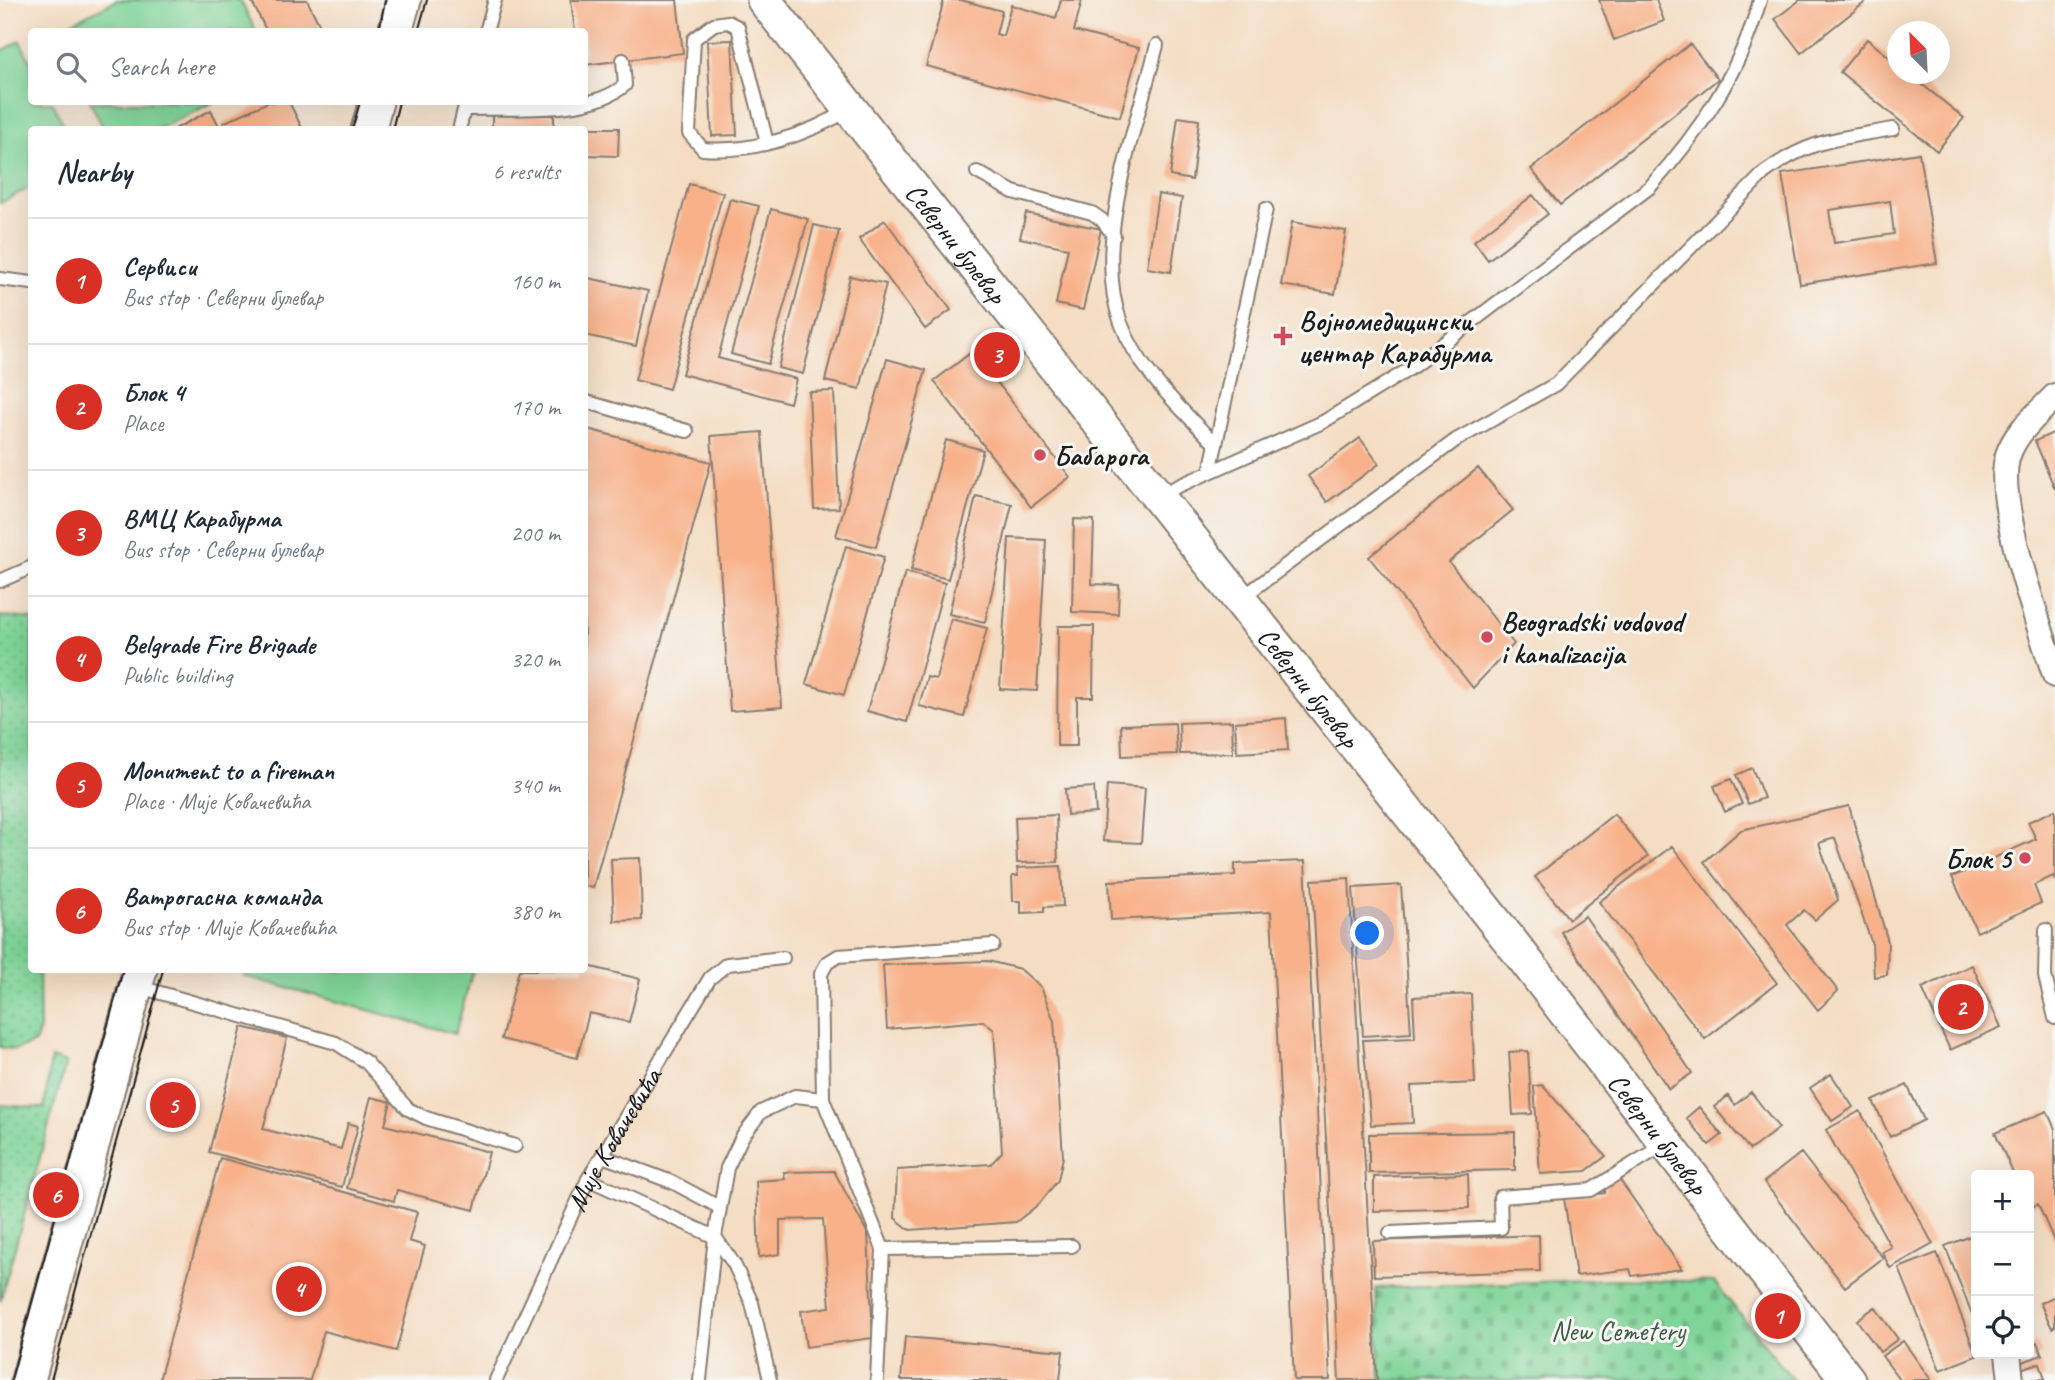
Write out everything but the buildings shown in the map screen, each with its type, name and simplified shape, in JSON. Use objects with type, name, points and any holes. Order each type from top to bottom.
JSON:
[{"type":"street","points":[[396,28],[404,0]]},
{"type":"street","name":"Северни булевар","points":[[764,0],[1519,952],[1848,1380]]},
{"type":"street","points":[[369,126],[375,105]]},
{"type":"street","points":[[2055,396],[2020,432],[2008,454],[2003,476],[2023,567],[2055,675]]},
{"type":"street","points":[[27,1380],[138,978]]},
{"type":"street","points":[[2009,1359],[2011,1380]]},
{"type":"lane","points":[[486,28],[495,0]]},
{"type":"lane","points":[[1160,499],[1174,488],[1323,422],[1410,368],[1650,187],[1721,97],[1754,25],[1760,0]]},
{"type":"lane","points":[[767,143],[738,27],[728,22],[701,31],[694,39],[689,133],[703,149],[767,143],[803,133],[851,109]]},
{"type":"lane","points":[[1157,45],[1119,198],[1114,236],[1113,289],[1121,324],[1146,367],[1216,445]]},
{"type":"lane","points":[[588,104],[611,97],[625,85],[623,60]]},
{"type":"lane","points":[[460,126],[466,105]]},
{"type":"lane","points":[[1239,599],[1456,440],[1556,384],[1764,173],[1782,160],[1815,144],[1893,129]]},
{"type":"lane","points":[[977,172],[1013,192],[1092,213],[1102,220],[1114,236]]},
{"type":"lane","points":[[1210,472],[1266,209]]},
{"type":"lane","points":[[0,279],[28,282]]},
{"type":"lane","points":[[588,402],[687,431]]},
{"type":"lane","points":[[0,581],[28,570]]},
{"type":"lane","points":[[2046,930],[2045,976],[2055,1018]]},
{"type":"lane","points":[[877,1380],[883,1249],[823,1099],[821,974],[827,963],[838,956],[993,945]]},
{"type":"lane","name":"Мије Ковачевића","points":[[496,1380],[588,1179],[715,971],[736,962],[783,958]]},
{"type":"lane","points":[[138,978],[336,1044],[366,1062],[408,1109],[426,1118],[515,1146]]},
{"type":"lane","points":[[701,1380],[715,1237],[727,1168],[742,1137],[761,1112],[795,1096],[823,1099]]},
{"type":"lane","points":[[1391,1233],[1502,1228],[1500,1197],[1591,1189],[1665,1144]]},
{"type":"lane","points":[[602,1156],[672,1182],[719,1208]]},
{"type":"lane","points":[[588,1179],[715,1237],[734,1265],[752,1303],[770,1380]]},
{"type":"lane","points":[[883,1249],[1072,1246]]},
{"type":"green space","points":[[117,0],[240,0],[254,28],[61,28]]},
{"type":"green space","points":[[20,41],[28,57],[28,105],[54,105],[64,126],[28,126],[28,189],[0,203],[0,52]]},
{"type":"green space","points":[[92,105],[208,105],[164,126],[102,126]]},
{"type":"green space","points":[[0,616],[28,619],[28,973],[39,973],[40,1029],[35,1043],[15,1050],[0,1047]]},
{"type":"green space","points":[[245,973],[472,973],[455,1034],[244,976]]},
{"type":"green space","points":[[51,1058],[66,1063],[0,1302],[0,1105],[44,1108]]},
{"type":"green space","name":"New Cemetery","points":[[1615,1279],[1714,1282],[1793,1380],[1380,1380],[1376,1288]]},
{"type":"tram line","points":[[380,28],[385,0]]},
{"type":"tram line","points":[[419,28],[427,0]]},
{"type":"tram line","points":[[353,126],[359,105]]},
{"type":"tram line","points":[[393,126],[398,105]]},
{"type":"tram line","points":[[11,1380],[122,973]]},
{"type":"tram line","points":[[51,1380],[162,973]]},
{"type":"place","name":"Војномедицински центар Карабурма","points":[[1283,336]]},
{"type":"place","name":"ВМЦ Карабурма","points":[[997,355]]},
{"type":"place","name":"Бабарога","points":[[1040,455]]},
{"type":"place","name":"Beogradski vodovod i kanalizacija","points":[[1487,637]]},
{"type":"place","name":"Блок 5","points":[[2025,858]]},
{"type":"place","name":"Блок 4","points":[[1961,1007]]},
{"type":"place","name":"Monument to a fireman","points":[[173,1105]]},
{"type":"place","name":"Ватрогасна команда","points":[[56,1195]]},
{"type":"place","name":"Belgrade Fire Brigade","points":[[299,1289]]},
{"type":"place","name":"Сервиси","points":[[1778,1316]]}]
